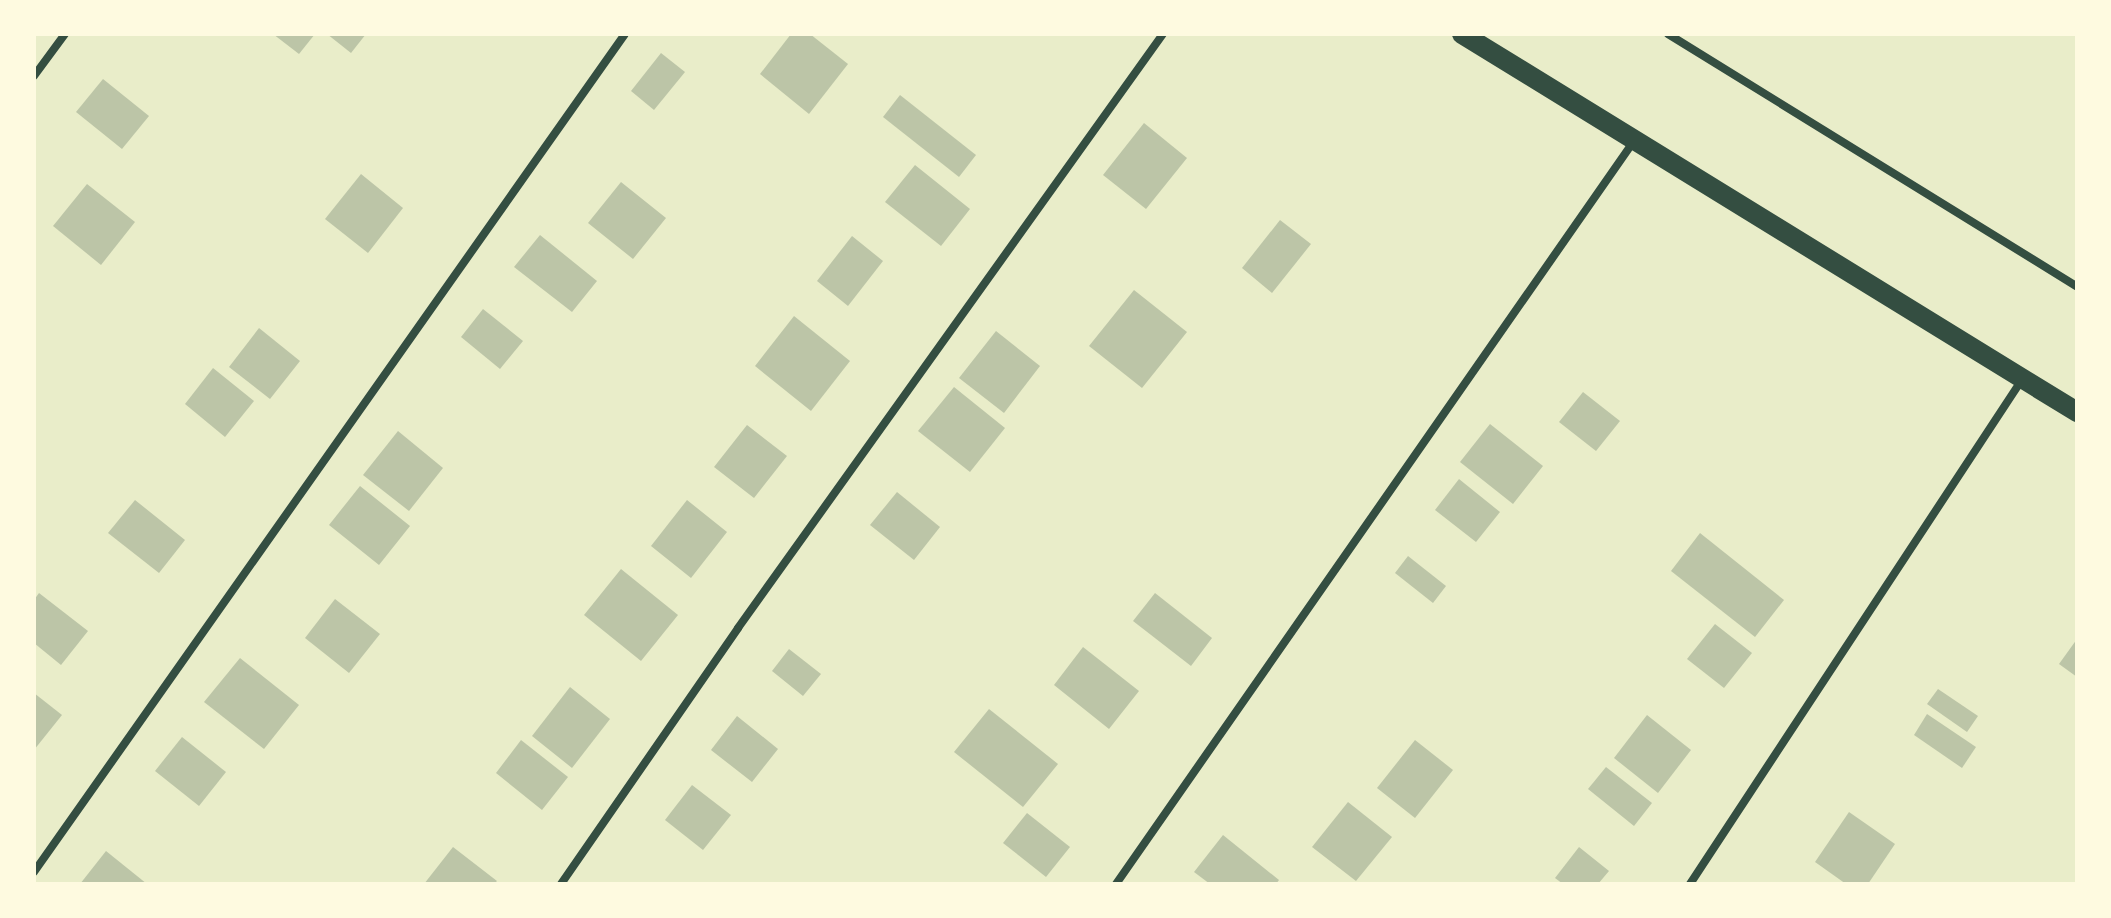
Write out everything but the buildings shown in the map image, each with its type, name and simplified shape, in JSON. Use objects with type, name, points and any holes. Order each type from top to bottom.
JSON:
[{"type":"main road","points":[[1462,34],[2021,381],[2077,412]]},
{"type":"street","points":[[34,76],[65,34]]},
{"type":"street","points":[[34,872],[625,34]]},
{"type":"street","points":[[561,884],[747,615],[1163,34]]},
{"type":"street","points":[[1668,34],[2077,287]]},
{"type":"street","points":[[1116,884],[1635,141]]},
{"type":"street","points":[[1690,884],[2021,381]]}]
